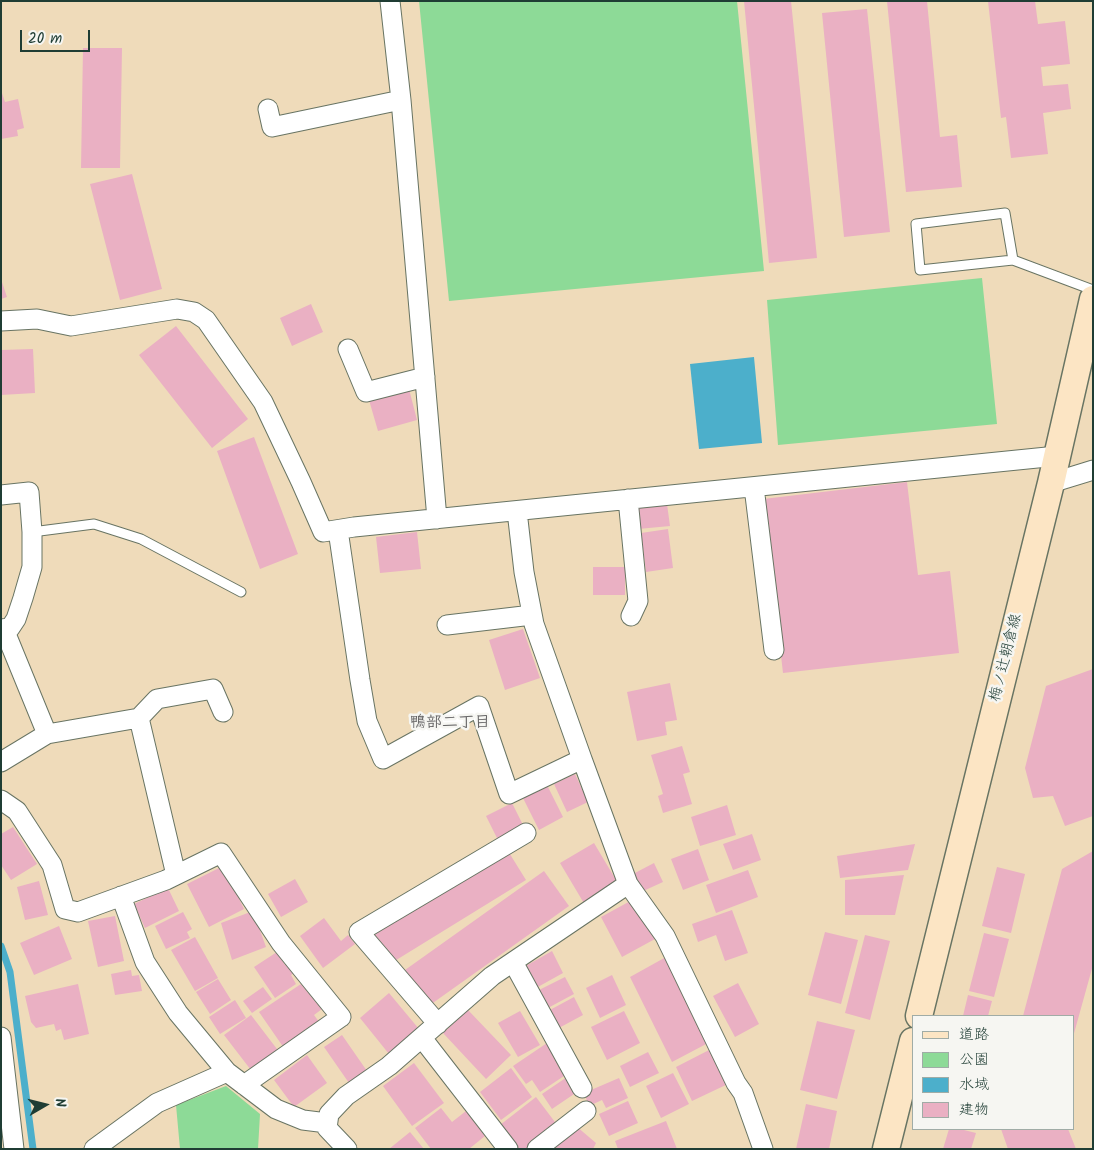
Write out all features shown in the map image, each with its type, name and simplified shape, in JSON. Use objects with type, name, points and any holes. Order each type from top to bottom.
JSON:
[{"type":"main road","name":"梅ノ辻朝倉線","points":[[919,1015],[1051,483],[1093,299]]},
{"type":"main road","points":[[886,1149],[912,1045]]},
{"type":"street","points":[[390,1],[437,519]]},
{"type":"street","points":[[268,109],[272,127],[400,100]]},
{"type":"street","points":[[1,321],[37,318],[71,326],[177,309],[194,312],[206,320],[262,402],[302,482],[323,532],[354,527],[1057,456]]},
{"type":"street","points":[[348,349],[366,392],[425,376]]},
{"type":"street","points":[[1051,483],[1093,470]]},
{"type":"street","points":[[754,487],[774,650]]},
{"type":"street","points":[[1,495],[28,492],[32,532],[32,567],[24,598],[16,618],[10,628],[3,629],[47,734]]},
{"type":"street","points":[[628,499],[638,601],[631,616]]},
{"type":"street","points":[[517,511],[524,572],[532,614],[628,884],[665,936],[731,1074],[743,1093],[764,1149]]},
{"type":"street","points":[[338,530],[367,721],[384,759],[479,706],[509,794],[582,759]]},
{"type":"street","points":[[446,625],[532,614]]},
{"type":"street","points":[[1,762],[47,734],[139,718],[158,699],[213,689],[223,712]]},
{"type":"street","points":[[139,718],[176,875]]},
{"type":"street","points":[[1,800],[16,811],[52,865],[65,909],[78,912],[176,875],[220,853],[280,943],[341,1017],[244,1085]]},
{"type":"street","points":[[438,1024],[359,932],[526,833]]},
{"type":"street","points":[[347,1149],[326,1128],[329,1114],[346,1096],[390,1066],[492,976],[628,884]]},
{"type":"street","points":[[121,896],[145,962],[178,1013],[227,1072],[276,1109],[303,1120],[327,1123]]},
{"type":"street","points":[[513,962],[582,1088]]},
{"type":"street","points":[[1,1037],[14,1149]]},
{"type":"street","points":[[422,1038],[508,1149]]},
{"type":"street","points":[[94,1149],[157,1103],[227,1072]]},
{"type":"street","points":[[538,1149],[586,1111]]},
{"type":"lane","points":[[1013,260],[1005,213],[916,224],[920,270],[1013,260],[1093,290]]},
{"type":"lane","points":[[32,532],[94,524],[141,539],[241,592]]},
{"type":"green space","points":[[419,1],[737,1],[764,271],[449,301]]},
{"type":"green space","points":[[982,278],[997,424],[778,445],[767,300]]},
{"type":"green space","points":[[226,1086],[260,1114],[258,1149],[180,1149],[176,1105]]},
{"type":"water","points":[[754,357],[762,443],[699,449],[690,364]]},
{"type":"building","points":[[744,1],[791,1],[817,258],[769,263]]},
{"type":"building","points":[[887,1],[927,1],[940,137],[957,135],[962,187],[906,192]]},
{"type":"building","points":[[988,1],[1035,1],[1038,24],[1065,21],[1070,64],[1041,67],[1043,86],[1068,84],[1071,109],[1043,113],[1048,154],[1011,158],[1006,117],[1001,118]]},
{"type":"building","points":[[867,9],[890,232],[844,237],[822,13]]},
{"type":"building","points":[[83,48],[122,48],[120,168],[81,168]]},
{"type":"building","points":[[1,90],[5,102],[18,99],[24,128],[17,130],[18,136],[1,139]]},
{"type":"building","points":[[132,174],[162,289],[120,300],[90,184]]},
{"type":"building","points":[[1,279],[7,297],[1,299]]},
{"type":"building","points":[[311,304],[323,332],[292,346],[280,318]]},
{"type":"building","points":[[176,326],[248,419],[212,448],[139,355]]},
{"type":"building","points":[[33,349],[35,393],[1,395],[1,350]]},
{"type":"building","points":[[409,389],[417,420],[378,431],[369,400]]},
{"type":"building","points":[[254,437],[298,554],[260,569],[217,451]]},
{"type":"building","points":[[907,482],[918,575],[950,571],[959,653],[783,673],[763,499]]},
{"type":"building","points":[[667,504],[670,526],[638,529],[636,508]]},
{"type":"building","points":[[668,529],[673,568],[646,572],[641,533]]},
{"type":"building","points":[[417,532],[421,569],[380,573],[376,537]]},
{"type":"building","points":[[593,567],[625,567],[625,595],[593,595]]},
{"type":"building","points":[[523,629],[540,678],[505,690],[489,640]]},
{"type":"building","points":[[1093,669],[1093,816],[1065,826],[1053,796],[1033,798],[1025,768],[1046,686]]},
{"type":"building","points":[[670,683],[677,720],[665,722],[667,735],[637,741],[627,692]]},
{"type":"building","points":[[682,746],[690,772],[683,774],[692,804],[663,813],[658,796],[663,794],[651,755]]},
{"type":"building","points":[[575,774],[588,802],[567,812],[554,784]]},
{"type":"building","points":[[547,785],[563,817],[539,830],[523,798]]},
{"type":"building","points":[[512,803],[525,829],[499,842],[486,816]]},
{"type":"building","points":[[727,805],[736,835],[700,846],[691,817]]},
{"type":"building","points":[[13,827],[37,864],[11,880],[1,865],[1,834]]},
{"type":"building","points":[[752,834],[761,860],[733,870],[723,844]]},
{"type":"building","points":[[594,843],[619,885],[585,905],[560,863]]},
{"type":"building","points":[[915,844],[908,870],[840,878],[837,856]]},
{"type":"building","points":[[698,849],[709,880],[683,890],[671,859]]},
{"type":"building","points":[[508,851],[526,880],[393,962],[371,933]]},
{"type":"building","points":[[1093,851],[1093,965],[1074,1033],[1074,1015],[1023,1015],[1062,869]]},
{"type":"building","points":[[654,863],[663,882],[641,892],[633,874]]},
{"type":"building","points":[[223,866],[244,909],[209,927],[187,884]]},
{"type":"building","points":[[997,867],[1025,874],[1011,933],[982,926]]},
{"type":"building","points":[[748,870],[758,897],[716,913],[706,885]]},
{"type":"building","points":[[544,871],[569,906],[430,1005],[405,970]]},
{"type":"building","points":[[904,875],[895,915],[845,915],[845,880]]},
{"type":"building","points":[[295,879],[308,902],[281,917],[268,894]]},
{"type":"building","points":[[39,881],[48,915],[25,920],[17,887]]},
{"type":"building","points":[[168,888],[179,911],[145,928],[134,904]]},
{"type":"building","points":[[634,899],[655,939],[622,957],[601,917]]},
{"type":"building","points":[[732,910],[748,953],[725,961],[716,935],[698,942],[692,924]]},
{"type":"building","points":[[253,911],[266,947],[232,960],[221,923]]},
{"type":"building","points":[[183,912],[192,929],[187,932],[190,938],[166,949],[155,926]]},
{"type":"building","points":[[115,916],[124,961],[98,967],[88,921]]},
{"type":"building","points":[[324,918],[341,941],[348,935],[355,944],[323,968],[300,936]]},
{"type":"building","points":[[59,926],[72,959],[34,975],[20,943]]},
{"type":"building","points":[[825,932],[858,940],[841,1004],[808,995]]},
{"type":"building","points":[[984,933],[1009,939],[994,997],[969,991]]},
{"type":"building","points":[[865,935],[890,941],[870,1020],[845,1013]]},
{"type":"building","points":[[195,937],[218,978],[195,991],[171,950]]},
{"type":"building","points":[[552,951],[563,973],[536,988],[524,967]]},
{"type":"building","points":[[277,952],[285,965],[288,964],[294,973],[291,975],[296,984],[275,998],[254,967]]},
{"type":"building","points":[[666,957],[710,1042],[672,1062],[630,977]]},
{"type":"building","points":[[131,970],[132,976],[139,975],[142,991],[115,995],[111,974]]},
{"type":"building","points":[[612,975],[626,1005],[600,1018],[586,988]]},
{"type":"building","points":[[565,977],[574,994],[546,1009],[537,991]]},
{"type":"building","points":[[218,979],[231,1000],[210,1014],[196,992]]},
{"type":"building","points":[[738,983],[759,1024],[735,1037],[713,996]]},
{"type":"building","points":[[78,984],[89,1034],[64,1040],[61,1029],[56,1031],[54,1024],[36,1028],[31,1022],[25,996]]},
{"type":"building","points":[[301,984],[322,1009],[314,1015],[322,1026],[286,1051],[259,1012]]},
{"type":"building","points":[[263,987],[272,999],[252,1013],[243,1001]]},
{"type":"building","points":[[389,993],[419,1029],[389,1054],[360,1018]]},
{"type":"building","points":[[968,995],[992,1001],[988,1015],[963,1015]]},
{"type":"building","points":[[574,997],[583,1015],[557,1029],[548,1011]]},
{"type":"building","points":[[235,1000],[246,1018],[220,1034],[209,1017]]},
{"type":"building","points":[[468,1010],[511,1055],[486,1079],[443,1033]]},
{"type":"building","points":[[520,1011],[540,1045],[518,1057],[498,1023]]},
{"type":"building","points":[[624,1011],[640,1043],[607,1060],[591,1027]]},
{"type":"building","points":[[251,1015],[280,1053],[254,1074],[224,1035]]},
{"type":"building","points":[[817,1021],[855,1030],[837,1099],[800,1090]]},
{"type":"building","points":[[342,1035],[367,1071],[349,1083],[324,1047]]},
{"type":"building","points":[[547,1043],[567,1074],[540,1092],[532,1080],[526,1084],[513,1066]]},
{"type":"building","points":[[713,1048],[730,1083],[692,1101],[676,1067]]},
{"type":"building","points":[[648,1052],[659,1073],[630,1087],[620,1066]]},
{"type":"building","points":[[307,1055],[327,1083],[294,1107],[274,1080]]},
{"type":"building","points":[[414,1063],[444,1103],[412,1126],[383,1086]]},
{"type":"building","points":[[511,1068],[532,1097],[501,1120],[480,1092]]},
{"type":"building","points":[[673,1073],[689,1104],[661,1118],[646,1086]]},
{"type":"building","points":[[570,1075],[580,1090],[552,1109],[542,1094]]},
{"type":"building","points":[[619,1078],[628,1098],[606,1108],[602,1100],[589,1106],[584,1093]]},
{"type":"building","points":[[536,1097],[558,1126],[529,1149],[519,1149],[500,1125]]},
{"type":"building","points":[[628,1101],[638,1123],[609,1136],[599,1114]]},
{"type":"building","points":[[806,1104],[837,1111],[829,1149],[796,1149]]},
{"type":"building","points":[[441,1108],[452,1122],[466,1111],[485,1136],[469,1149],[431,1149],[415,1128]]},
{"type":"building","points":[[666,1121],[677,1149],[618,1149],[615,1141]]},
{"type":"building","points":[[576,1126],[596,1143],[593,1149],[554,1149]]},
{"type":"building","points":[[949,1130],[964,1130],[976,1133],[971,1149],[943,1149]]},
{"type":"building","points":[[1001,1130],[1068,1130],[1076,1149],[1008,1149]]},
{"type":"building","points":[[410,1132],[424,1149],[389,1149]]},
{"type":"waterway","points":[[1,946],[10,972],[33,1149]]},
{"type":"district","name":"鴨部二丁目","points":[[450,724]]}]
